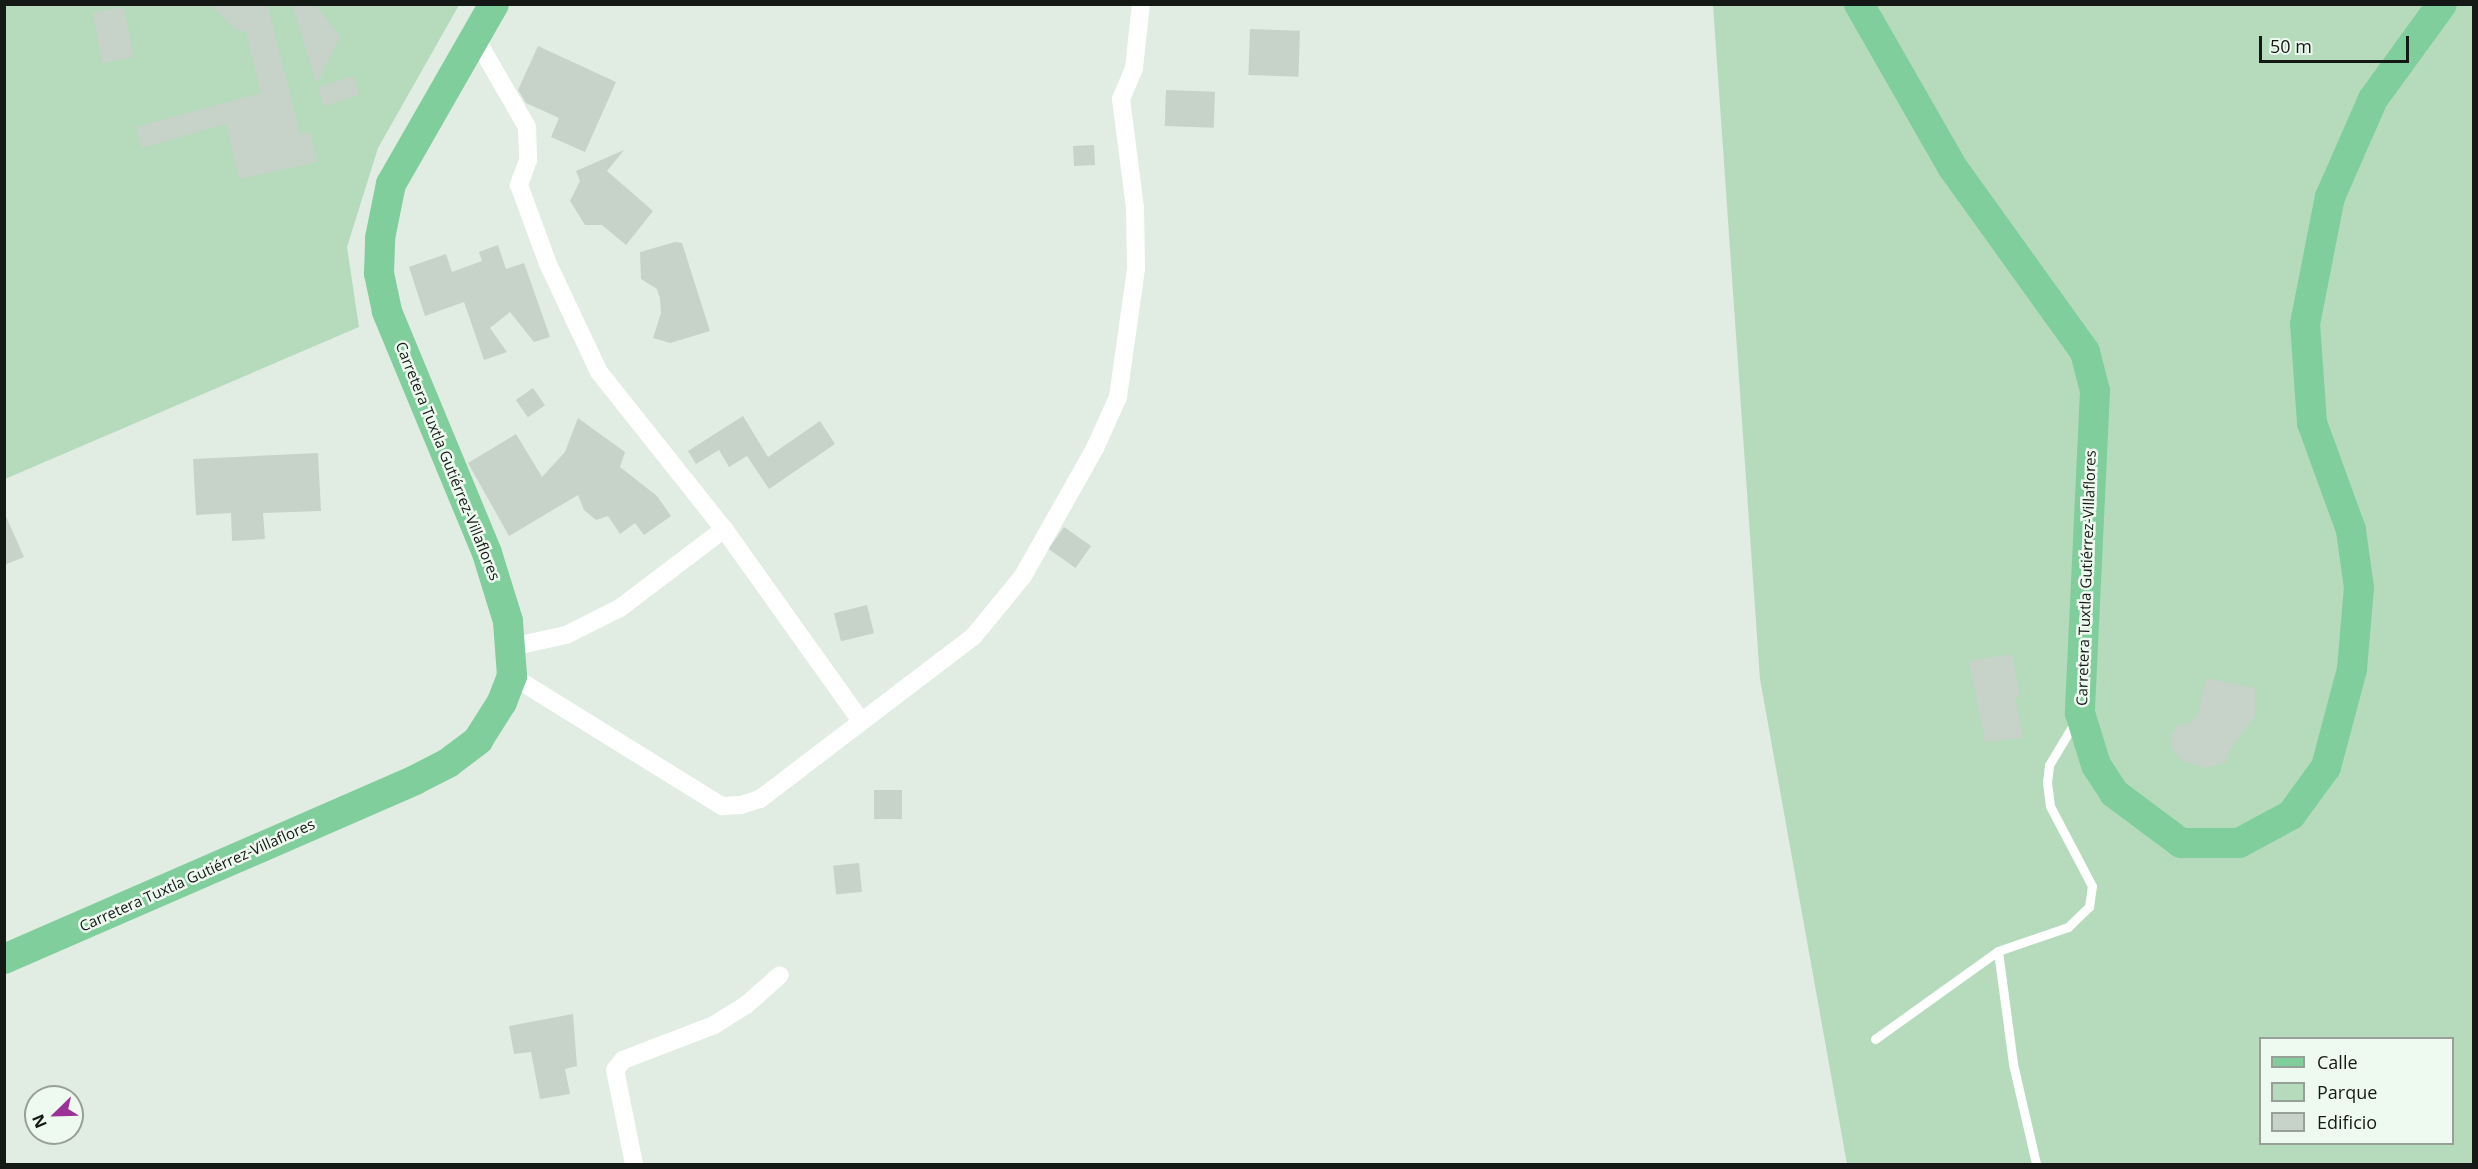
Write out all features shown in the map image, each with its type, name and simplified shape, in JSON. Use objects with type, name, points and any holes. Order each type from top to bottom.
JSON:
[{"type":"main road","name":"Carretera Tuxtla Gutiérrez-Villaflores","points":[[1859,4],[1953,168],[2085,352],[2095,391],[2080,713],[2096,765],[2114,793],[2181,843],[2240,843],[2291,814],[2326,767],[2352,669],[2359,588],[2351,530],[2312,423],[2306,324],[2330,197],[2373,99],[2442,4]]},
{"type":"main road","name":"Carretera Tuxtla Gutiérrez-Villaflores","points":[[4,959],[448,763],[478,740],[502,702],[511,662],[508,621],[487,553],[387,311],[379,273],[380,238],[391,184],[491,6]]},
{"type":"street","points":[[511,662],[722,806],[760,799],[860,720],[973,637],[1023,576],[1095,448],[1118,397],[1136,269],[1135,208],[1121,99],[1134,68],[1141,4]]},
{"type":"street","points":[[475,37],[527,127],[528,160],[519,185],[548,264],[599,372],[724,529],[860,720]]},
{"type":"street","points":[[511,662],[620,608],[724,529]]},
{"type":"street","points":[[634,1164],[615,1070],[622,1060],[714,1025],[746,1005],[780,975]]},
{"type":"lane","points":[[1875,1039],[1998,951],[2068,927],[2089,907],[2092,886],[2050,806],[2047,782],[2049,765],[2080,713]]},
{"type":"lane","points":[[1998,951],[2013,1064],[2036,1164]]},
{"type":"green space","points":[[5,5],[459,5],[378,148],[347,247],[359,327],[5,479]]},
{"type":"green space","points":[[1713,5],[2473,5],[2473,1164],[1847,1164],[1760,679]]},
{"type":"building","points":[[210,4],[267,4],[300,134],[310,132],[317,162],[239,179],[226,124],[142,148],[136,127],[261,93],[246,32],[235,29]]},
{"type":"building","points":[[292,4],[315,4],[340,37],[317,84]]},
{"type":"building","points":[[124,7],[134,57],[102,63],[93,13]]},
{"type":"building","points":[[1250,29],[1300,31],[1298,77],[1248,75]]},
{"type":"building","points":[[538,46],[616,82],[585,152],[551,137],[559,118],[526,103],[518,90]]},
{"type":"building","points":[[353,76],[359,95],[324,106],[318,87]]},
{"type":"building","points":[[1166,90],[1215,92],[1214,128],[1165,126]]},
{"type":"building","points":[[1094,145],[1095,165],[1074,166],[1073,146]]},
{"type":"building","points":[[624,150],[607,171],[653,211],[626,245],[602,225],[585,225],[570,201],[580,181],[576,171]]},
{"type":"building","points":[[675,242],[682,243],[710,331],[670,343],[653,338],[661,313],[660,298],[657,289],[641,279],[640,252]]},
{"type":"building","points":[[498,245],[506,269],[524,263],[550,337],[534,342],[510,312],[490,328],[507,352],[484,360],[464,302],[425,316],[409,267],[446,254],[452,272],[482,261],[479,252]]},
{"type":"building","points":[[533,388],[545,405],[528,417],[516,400]]},
{"type":"building","points":[[743,416],[768,457],[820,421],[835,444],[769,489],[747,456],[729,467],[719,450],[696,464],[688,451]]},
{"type":"building","points":[[578,418],[625,452],[620,467],[657,496],[671,516],[644,535],[635,523],[620,534],[608,516],[596,520],[584,510],[578,495],[509,536],[468,463],[516,434],[542,477],[565,452]]},
{"type":"building","points":[[318,453],[321,511],[263,513],[265,539],[232,541],[231,513],[196,515],[193,459]]},
{"type":"building","points":[[4,512],[24,557],[4,565]]},
{"type":"building","points":[[1064,527],[1091,546],[1076,568],[1049,549]]},
{"type":"building","points":[[867,605],[874,633],[841,641],[834,613]]},
{"type":"building","points":[[2012,654],[2020,697],[2015,698],[2023,738],[1985,742],[1969,661]]},
{"type":"building","points":[[2206,678],[2255,688],[2255,716],[2230,749],[2225,763],[2205,768],[2181,760],[2172,748],[2171,735],[2178,725],[2191,723],[2198,715]]},
{"type":"building","points":[[874,790],[902,790],[902,819],[874,819]]},
{"type":"building","points":[[859,863],[862,892],[836,895],[833,866]]},
{"type":"building","points":[[573,1014],[577,1066],[565,1069],[570,1094],[540,1099],[531,1052],[514,1054],[509,1026]]}]
